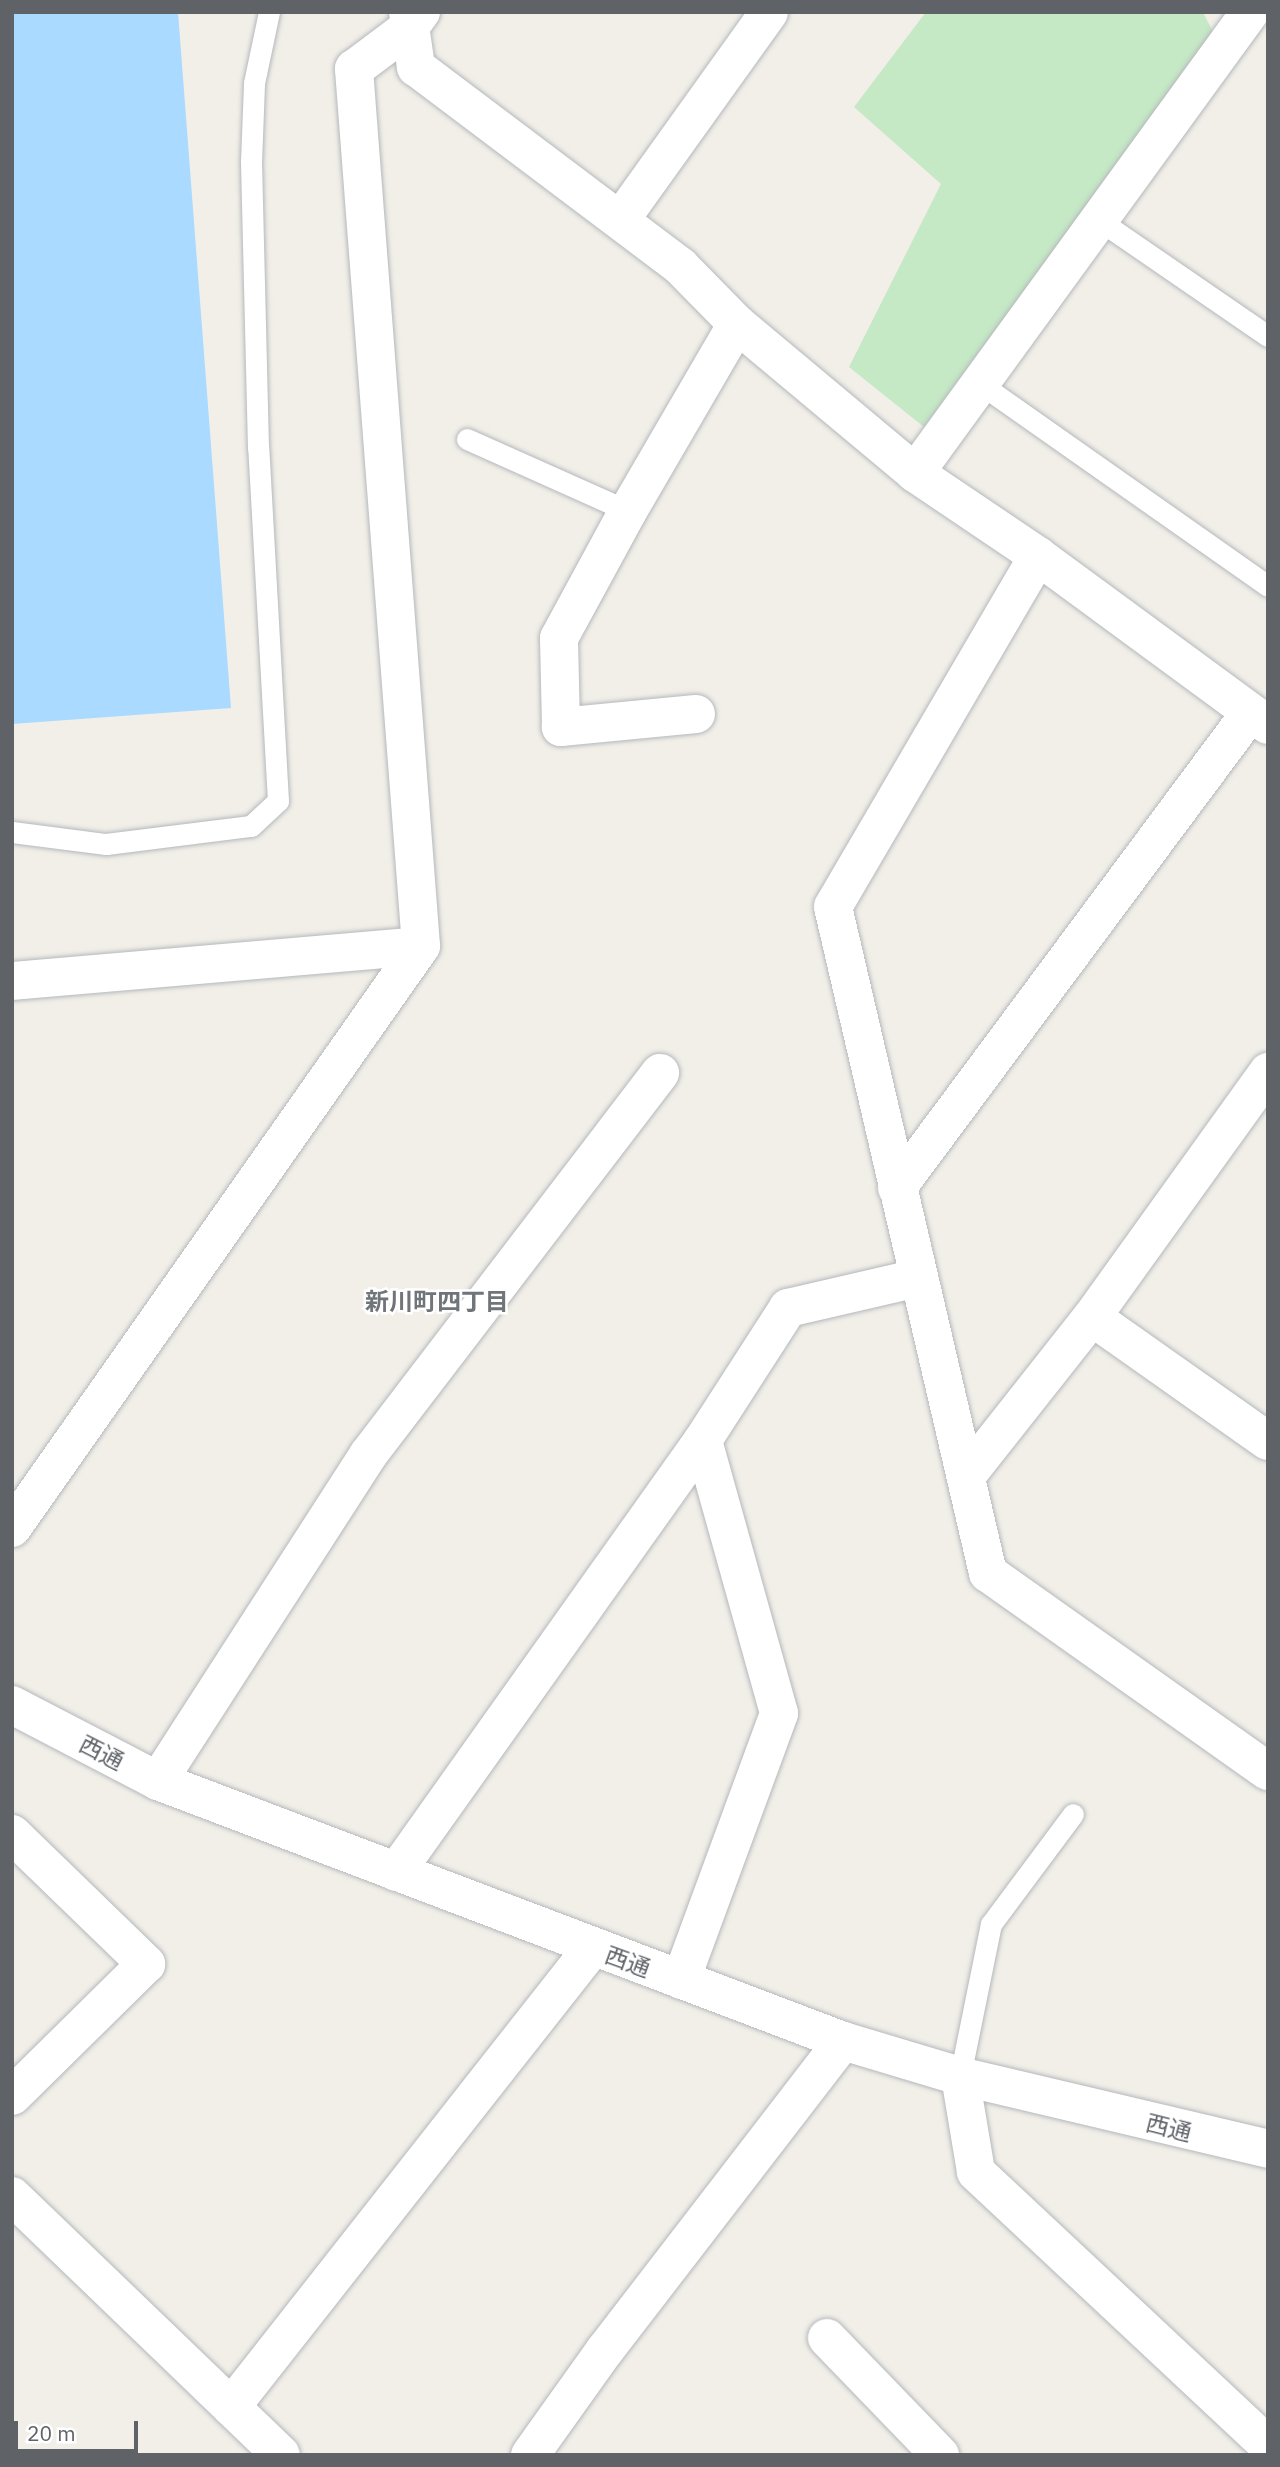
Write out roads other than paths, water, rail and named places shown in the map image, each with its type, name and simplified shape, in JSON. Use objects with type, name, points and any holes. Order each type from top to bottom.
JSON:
[{"type":"street","points":[[621,219],[769,12]]},
{"type":"street","points":[[915,473],[1251,12],[1268,37]]},
{"type":"street","points":[[413,17],[416,67],[680,266],[737,324],[915,473],[1038,556],[1259,719],[897,1188]]},
{"type":"street","points":[[12,1528],[421,946],[354,69],[413,17]]},
{"type":"street","points":[[696,714],[561,727],[559,638],[628,510],[737,324]]},
{"type":"street","points":[[1038,556],[833,907],[988,1573],[1268,1770]]},
{"type":"street","points":[[12,981],[421,946]]},
{"type":"street","points":[[967,1475],[1092,1317],[1268,1072]]},
{"type":"street","points":[[158,1781],[368,1455],[660,1073]]},
{"type":"street","points":[[396,1872],[703,1440],[788,1308],[918,1278]]},
{"type":"street","points":[[1092,1317],[1268,1441]]},
{"type":"street","points":[[681,1980],[779,1713],[703,1440]]},
{"type":"street","name":"西通","points":[[15,1713],[158,1781],[592,1948],[843,2041],[960,2077],[1268,2149]]},
{"type":"street","points":[[12,1834],[146,1964],[12,2096]]},
{"type":"street","points":[[231,2407],[592,1948]]},
{"type":"street","points":[[530,2455],[605,2350],[843,2041]]},
{"type":"street","points":[[960,2077],[976,2172],[1268,2445]]},
{"type":"street","points":[[12,2196],[281,2455]]},
{"type":"street","points":[[827,2338],[940,2455]]},
{"type":"lane","points":[[12,832],[106,844],[251,825],[278,801],[258,448],[251,162],[254,83],[269,12]]},
{"type":"lane","points":[[1099,220],[1268,336]]},
{"type":"lane","points":[[979,383],[1268,586]]},
{"type":"lane","points":[[467,439],[628,510]]},
{"type":"lane","points":[[960,2077],[991,1924],[1073,1814]]},
{"type":"water","points":[[12,12],[178,12],[231,708],[12,724]]},
{"type":"district","name":"新川町四丁目","points":[[437,1302]]}]
